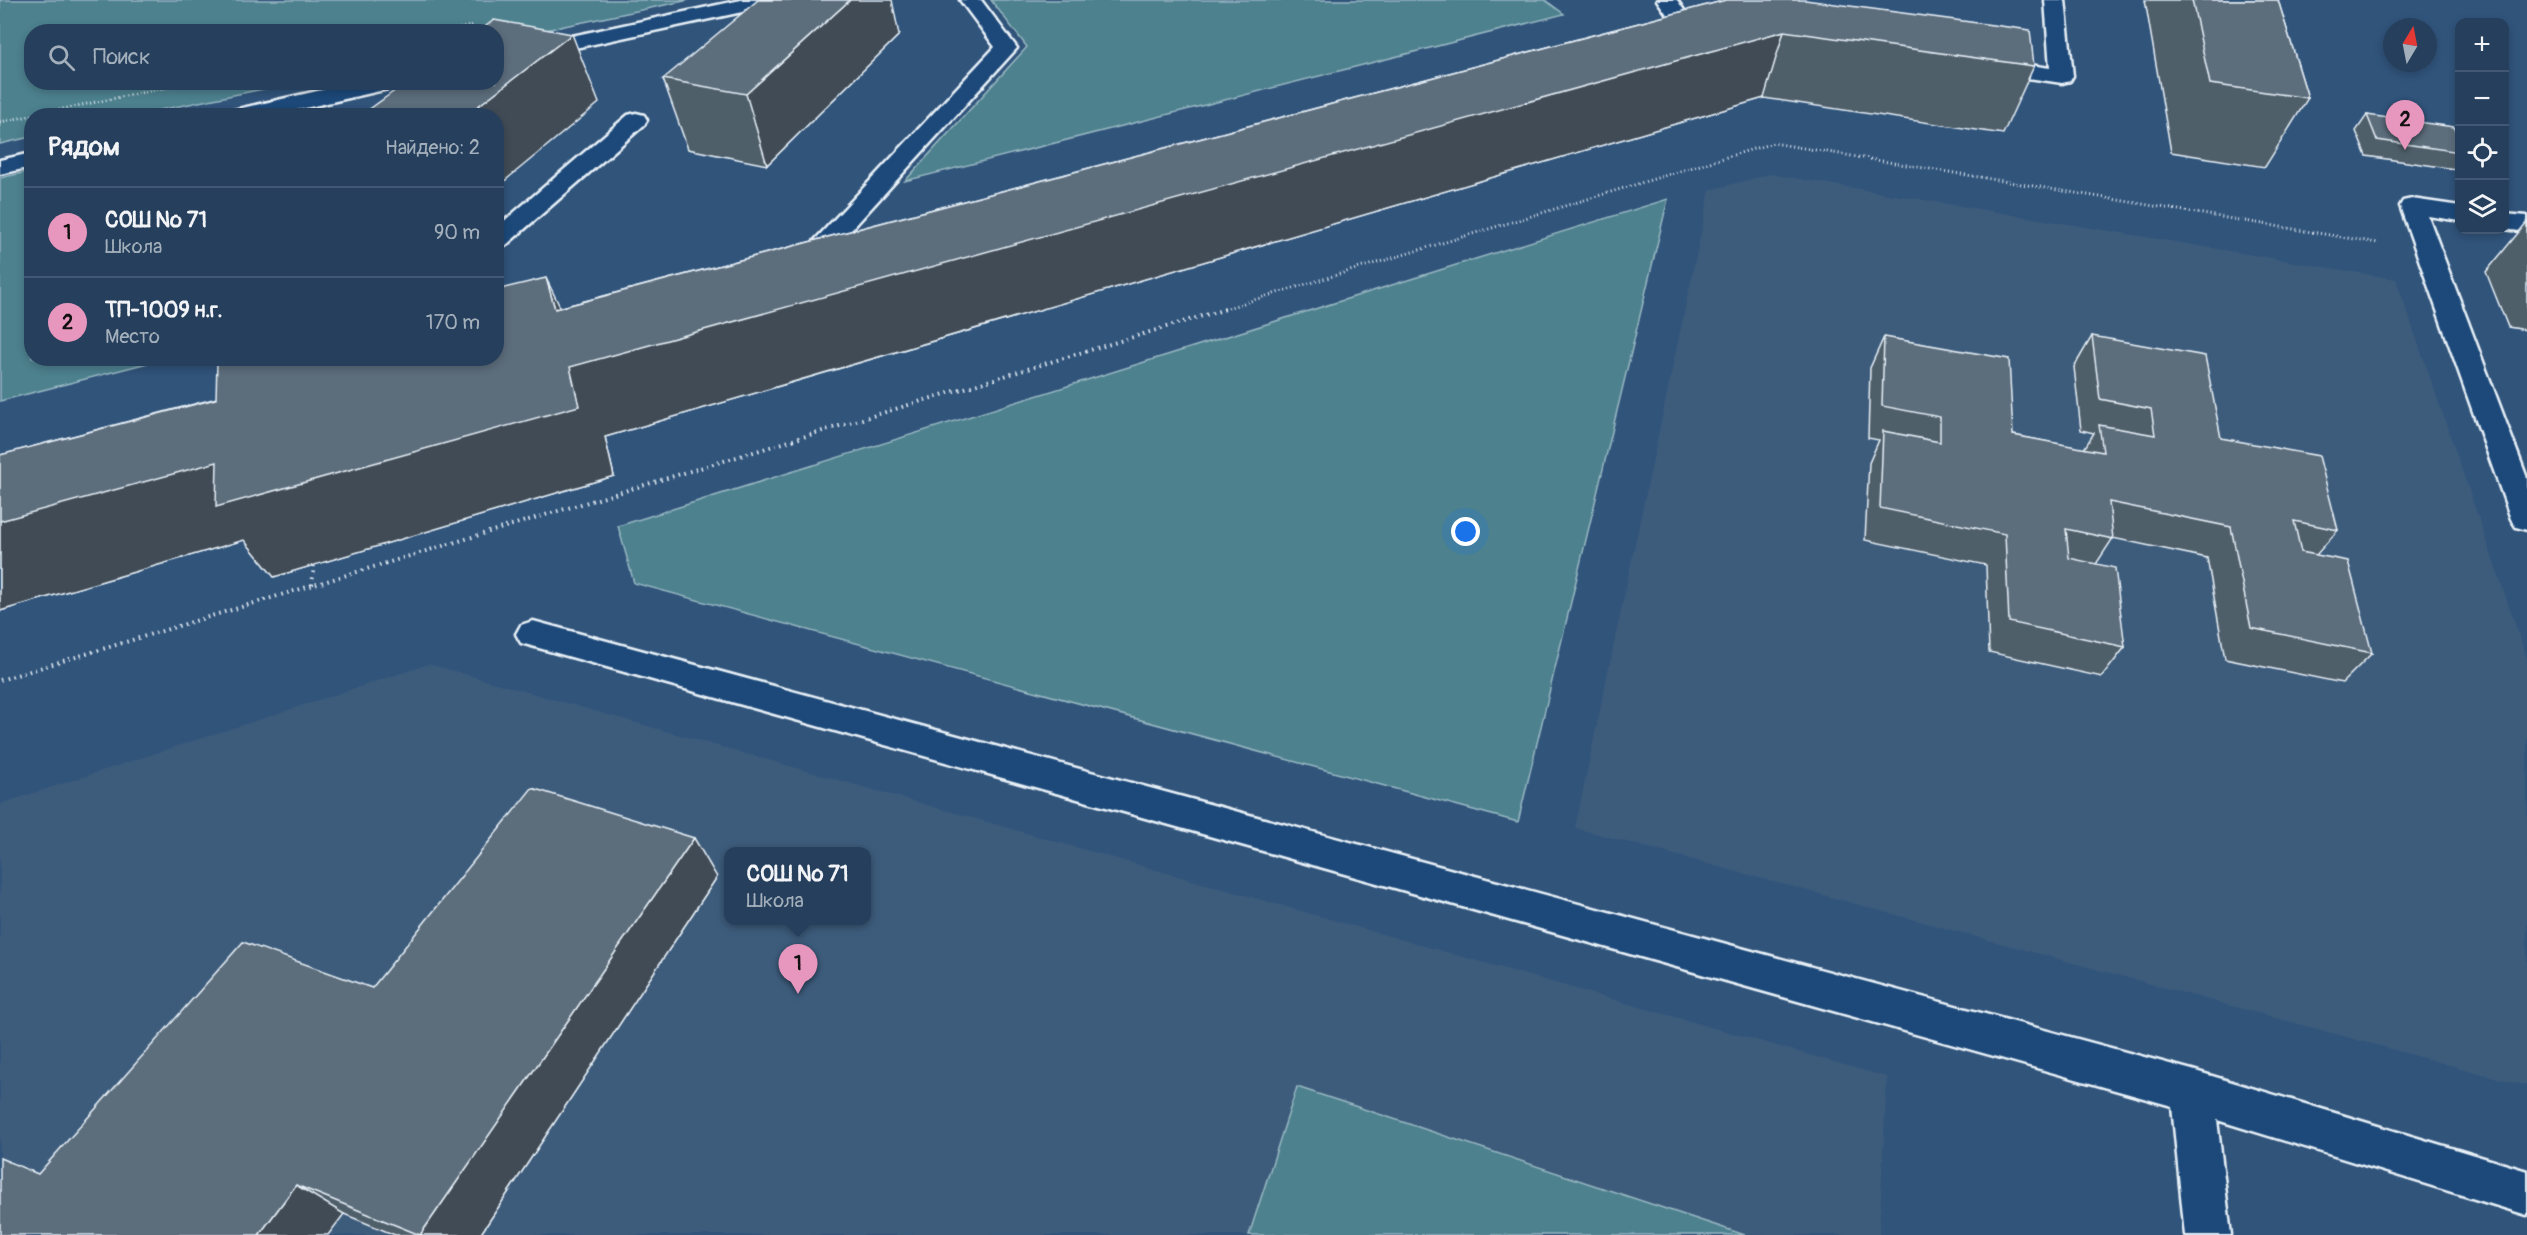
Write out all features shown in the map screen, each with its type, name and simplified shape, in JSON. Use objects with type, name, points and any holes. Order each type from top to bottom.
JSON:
[{"type":"street","points":[[504,57],[770,0]]},
{"type":"street","points":[[858,237],[812,249],[1006,48],[970,0]]},
{"type":"street","points":[[1667,0],[1682,25]]},
{"type":"street","points":[[1970,63],[2062,76],[2055,0]]},
{"type":"street","points":[[273,108],[353,90]]},
{"type":"street","points":[[504,234],[636,120]]},
{"type":"street","points":[[0,167],[24,162]]},
{"type":"street","points":[[2455,213],[2412,206],[2527,519]]},
{"type":"street","points":[[2509,222],[2527,224]]},
{"type":"street","points":[[533,634],[2192,1091],[2527,1193]]},
{"type":"street","points":[[2192,1091],[2208,1235]]},
{"type":"path","points":[[68,108],[154,90]]},
{"type":"path","points":[[0,122],[24,117]]},
{"type":"path","points":[[0,680],[1773,143],[2429,251]]},
{"type":"path","points":[[312,585],[314,566]]},
{"type":"shaded area","points":[[1770,174],[2396,279],[2527,658],[2527,1086],[1575,828],[1710,190]]},
{"type":"shaded area","points":[[429,664],[1887,1077],[1879,1235],[0,1235],[0,804]]},
{"type":"green space","points":[[0,0],[689,0],[504,39],[504,24],[24,24],[24,90],[258,90],[170,108],[24,108],[24,139],[0,144]]},
{"type":"green space","points":[[991,0],[1545,0],[1564,14],[905,181],[1027,47]]},
{"type":"green space","points":[[24,173],[24,366],[136,366],[0,401],[0,178]]},
{"type":"green space","points":[[1668,199],[1518,822],[634,583],[618,526]]},
{"type":"green space","points":[[1297,1087],[1745,1235],[1249,1235]]},
{"type":"building","points":[[758,0],[850,0],[746,94],[663,79]]},
{"type":"building","points":[[1726,0],[1805,0],[2030,30],[2034,66],[1784,31],[570,367],[579,406],[216,507],[217,462],[0,521],[0,455],[216,399],[217,366],[504,366],[504,288],[546,278],[555,309]]},
{"type":"building","points":[[2192,0],[2278,0],[2308,98],[2210,84]]},
{"type":"building","points":[[494,20],[572,34],[504,86],[504,24],[489,24]]},
{"type":"building","points":[[396,90],[499,90],[475,108],[371,108]]},
{"type":"building","points":[[2367,115],[2454,127],[2455,151],[2377,140]]},
{"type":"building","points":[[2092,336],[2205,356],[2221,438],[2319,456],[2338,530],[2294,521],[2301,552],[2348,561],[2372,653],[2251,628],[2231,527],[2109,502],[2113,539],[2066,529],[2069,558],[2115,568],[2125,647],[2009,622],[2005,534],[1880,508],[1883,431],[1940,442],[1940,417],[1882,406],[1884,337],[2009,359],[2013,435],[2103,452],[2099,425],[2155,435],[2151,409],[2100,399]]},
{"type":"building","points":[[532,788],[694,838],[420,1235],[296,1185],[259,1235],[0,1235],[0,1158],[38,1174],[243,942],[372,988]]},
{"type":"place","name":"ТП-1009 н.г.","points":[[2405,150]]},
{"type":"place","name":"СОШ № 71","points":[[798,994]]}]
